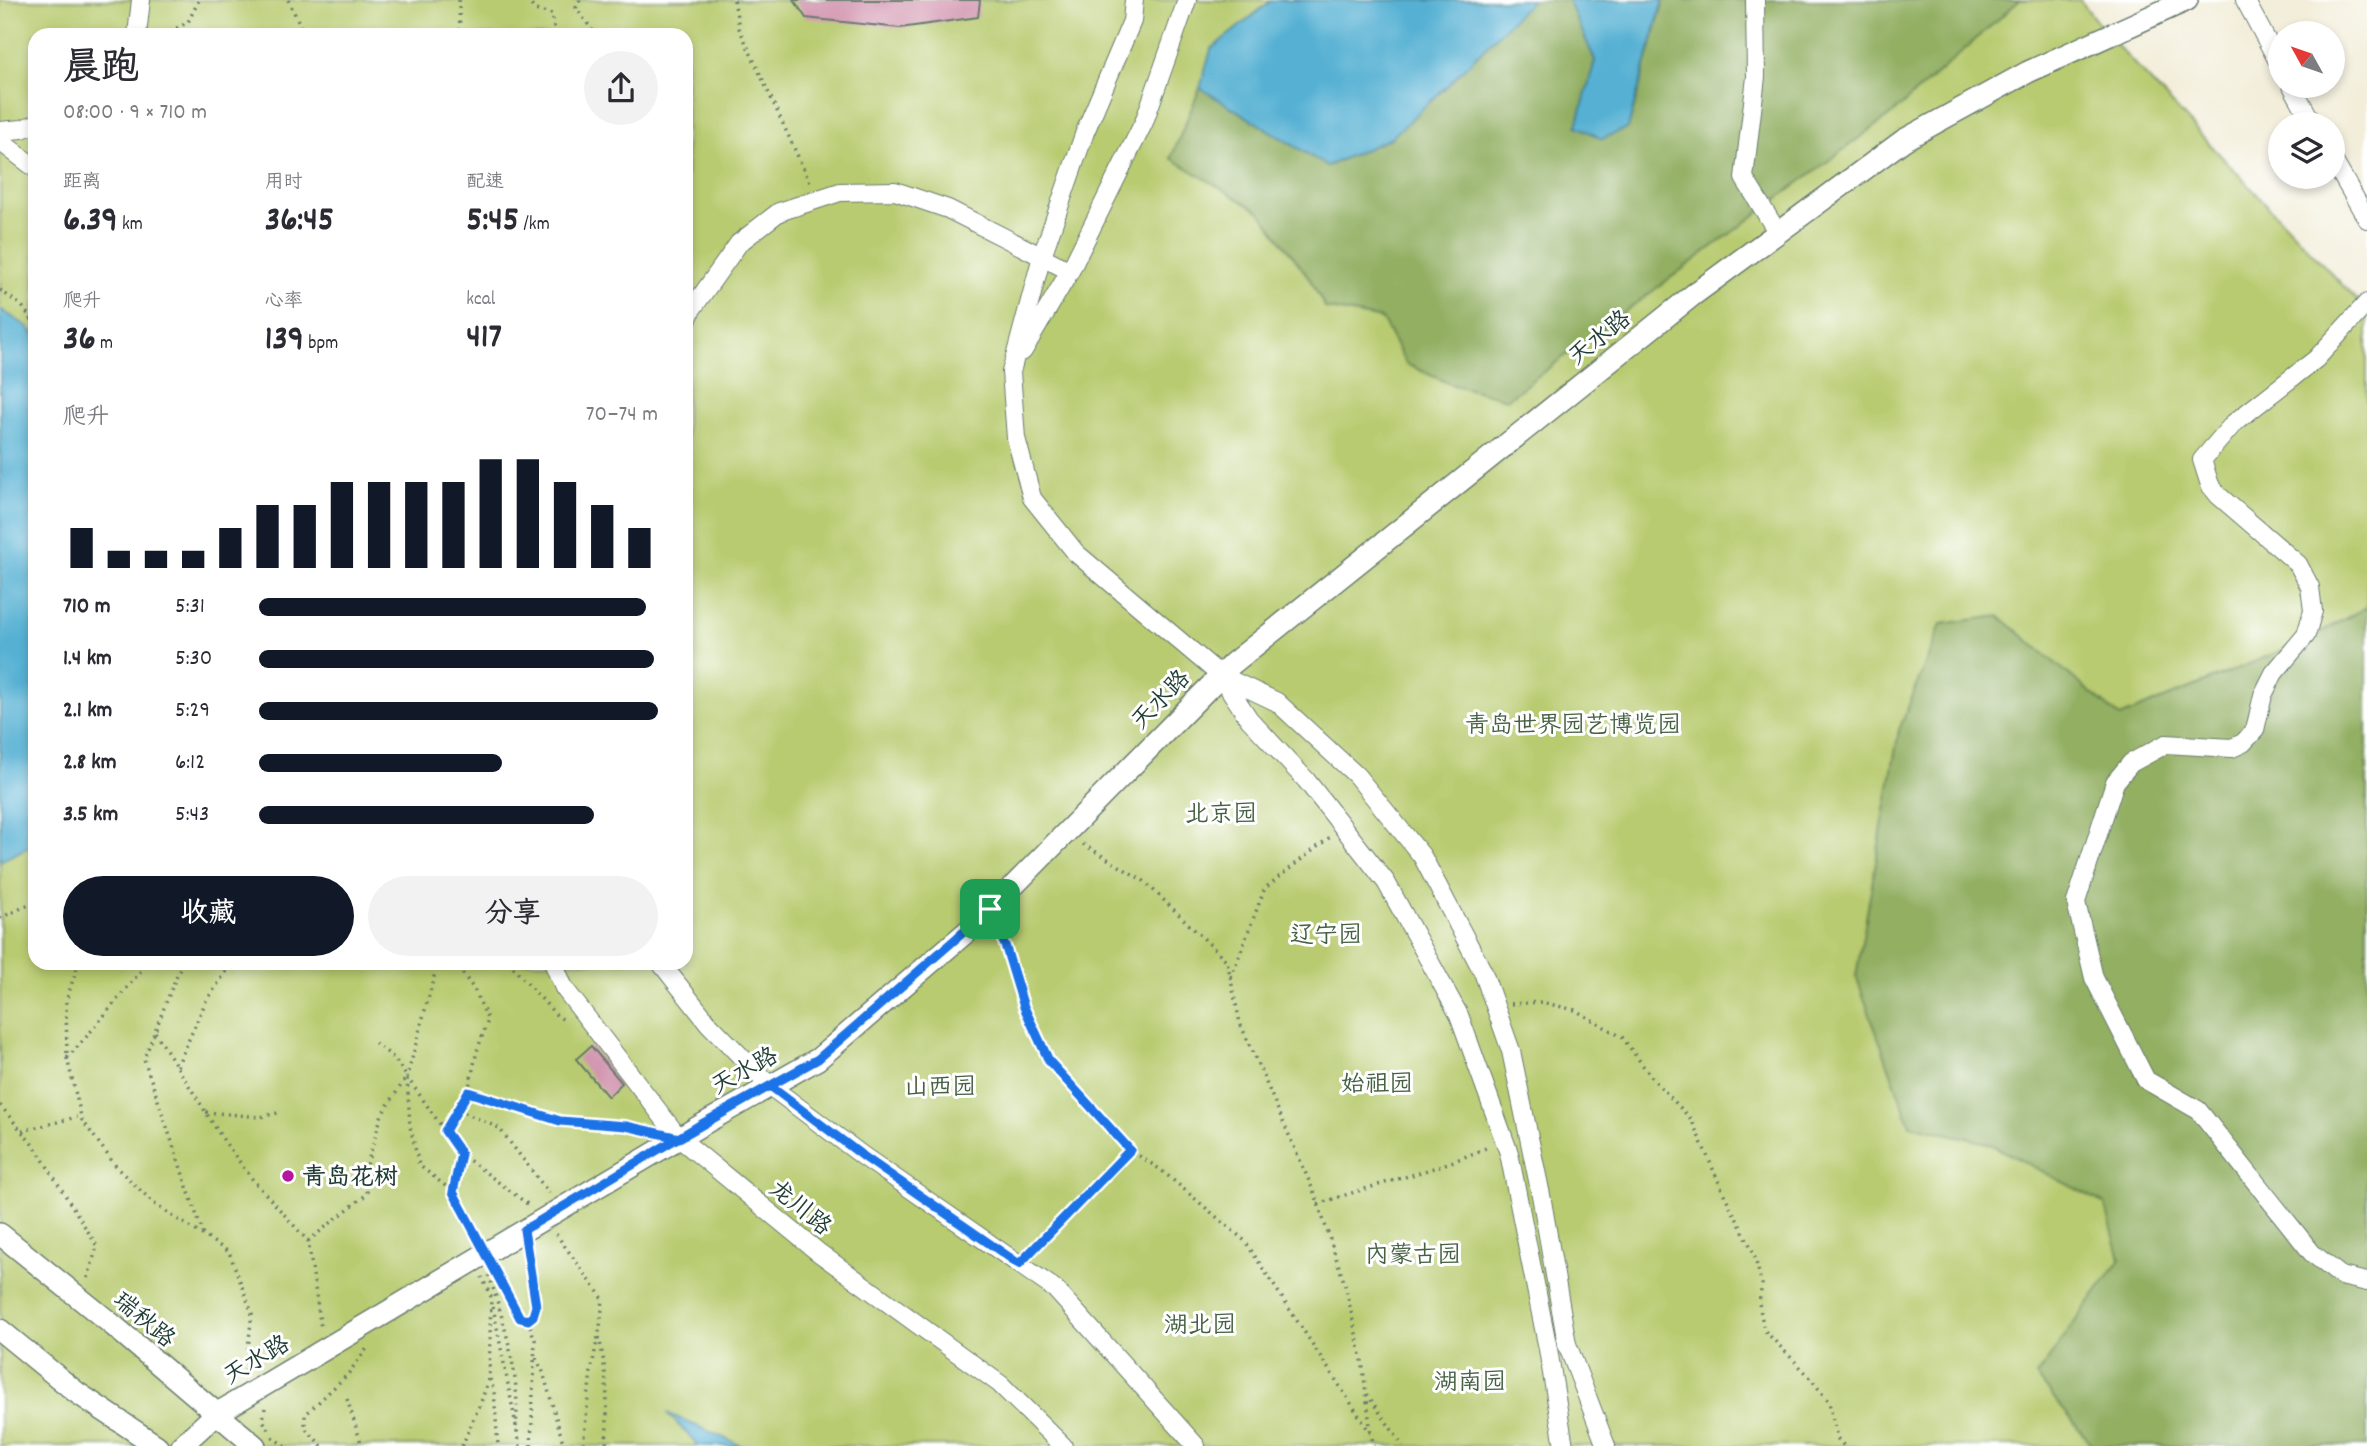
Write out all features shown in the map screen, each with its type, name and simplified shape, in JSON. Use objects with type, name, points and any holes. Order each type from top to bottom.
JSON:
[{"type":"street","points":[[137,28],[141,0]]},
{"type":"street","points":[[1134,0],[1132,21],[1086,132],[1042,256],[1011,372],[1016,438],[1032,499],[1076,553],[1220,675],[1276,702],[1356,775],[1422,856],[1483,972],[1514,1064],[1541,1195],[1567,1344],[1606,1446]]},
{"type":"street","points":[[1011,372],[1070,271],[1144,122],[1187,0]]},
{"type":"street","points":[[1755,0],[1756,77],[1744,178],[1778,233]]},
{"type":"street","name":"天水路","points":[[181,1446],[216,1414],[242,1398],[679,1138],[818,1059],[990,909],[1231,664],[1693,295],[1904,139],[2028,72],[2186,0]]},
{"type":"street","points":[[2245,0],[2268,43]]},
{"type":"street","points":[[0,131],[28,127]]},
{"type":"street","points":[[0,142],[28,163]]},
{"type":"street","points":[[2345,181],[2367,219]]},
{"type":"street","points":[[693,308],[739,243],[779,212],[840,192],[894,191],[948,209],[1070,271]]},
{"type":"street","points":[[2367,303],[2316,359],[2234,423],[2202,460],[2210,485],[2218,496],[2298,564],[2310,587],[2313,611],[2306,635],[2274,673],[2263,695],[2255,730],[2244,743],[2232,748],[2166,744],[2131,763],[2115,782],[2076,902],[2094,978],[2146,1080],[2198,1110],[2312,1254],[2341,1276],[2367,1282]]},
{"type":"street","points":[[1220,675],[1249,719],[1306,780],[1386,883],[1459,1015],[1509,1153],[1564,1446]]},
{"type":"street","name":"龙川路","points":[[556,970],[564,988],[679,1138],[818,1252],[1000,1384],[1063,1446]]},
{"type":"street","points":[[666,970],[709,1024],[770,1086],[863,1156],[1055,1289],[1196,1446]]},
{"type":"street","name":"瑞秋路","points":[[0,1234],[255,1446]]},
{"type":"street","points":[[0,1329],[76,1392],[157,1446]]},
{"type":"path","points":[[177,28],[188,22],[199,0]]},
{"type":"path","points":[[288,0],[302,28]]},
{"type":"path","points":[[460,0],[460,28]]},
{"type":"path","points":[[527,0],[535,10],[552,14],[554,28]]},
{"type":"path","points":[[580,0],[576,8],[591,28]]},
{"type":"path","points":[[734,0],[739,27],[818,199]]},
{"type":"path","points":[[0,290],[22,306],[28,314]]},
{"type":"path","points":[[1231,978],[1265,888],[1343,827]]},
{"type":"path","points":[[1065,833],[1144,881],[1227,961],[1240,1023],[1318,1204],[1345,1285],[1362,1360],[1374,1446]]},
{"type":"path","points":[[0,918],[28,905]]},
{"type":"path","points":[[990,909],[1006,948],[1024,1007],[1049,1061],[1130,1150],[1161,1170],[1245,1241],[1371,1434]]},
{"type":"path","points":[[76,970],[66,1001],[66,1058],[82,1120],[118,1169],[157,1206],[229,1252],[251,1313],[242,1398]]},
{"type":"path","points":[[66,1058],[95,1029],[142,970]]},
{"type":"path","points":[[179,970],[144,1059],[204,1236]]},
{"type":"path","points":[[177,1066],[206,1001],[227,970]]},
{"type":"path","points":[[445,1131],[468,1092],[477,1051],[488,1020],[474,989],[460,970]]},
{"type":"path","points":[[515,970],[557,1016],[572,1025],[589,1021]]},
{"type":"path","points":[[435,971],[407,1077],[410,1126],[419,1165],[453,1192],[481,1255],[520,1318],[528,1320]]},
{"type":"path","points":[[1495,1006],[1541,1002],[1575,1010],[1622,1037],[1653,1079],[1691,1119],[1753,1251],[1762,1284],[1759,1303],[1764,1330],[1807,1374],[1829,1402],[1837,1438],[1844,1446]]},
{"type":"path","points":[[155,1032],[224,1141],[253,1180],[308,1241],[325,1349]]},
{"type":"path","points":[[375,1043],[394,1058],[461,1154],[552,1213]]},
{"type":"path","points":[[308,1241],[367,1194],[367,1165],[382,1114],[407,1077]]},
{"type":"path","points":[[468,1092],[560,1121],[626,1126],[679,1138]]},
{"type":"path","points":[[0,1105],[37,1150],[97,1246],[82,1300]]},
{"type":"path","points":[[457,1110],[499,1128],[603,1299],[591,1371],[583,1446]]},
{"type":"path","points":[[206,1112],[260,1116],[278,1113]]},
{"type":"path","points":[[22,1131],[77,1117]]},
{"type":"path","points":[[1318,1204],[1450,1164],[1504,1140]]},
{"type":"path","points":[[1019,1264],[1130,1150]]},
{"type":"path","points":[[453,1192],[461,1154]]},
{"type":"path","points":[[524,1230],[536,1306],[533,1316],[528,1320]]},
{"type":"path","points":[[481,1255],[492,1297],[520,1446]]},
{"type":"path","points":[[494,1292],[503,1317],[512,1365],[517,1396],[516,1427]]},
{"type":"path","points":[[463,1444],[489,1378],[492,1297]]},
{"type":"path","points":[[528,1320],[535,1340],[531,1446]]},
{"type":"path","points":[[598,1335],[607,1370],[606,1446]]},
{"type":"path","points":[[322,1446],[305,1428],[304,1415],[348,1374],[374,1338],[355,1352]]},
{"type":"path","points":[[535,1356],[543,1372],[564,1446]]},
{"type":"path","points":[[489,1378],[494,1391],[498,1446]]},
{"type":"path","points":[[1366,1392],[1403,1446]]},
{"type":"path","points":[[347,1399],[362,1446]]},
{"type":"path","points":[[265,1408],[263,1420],[272,1437],[285,1446]]},
{"type":"green space","name":"青岛世界园艺博览园","points":[[0,0],[2080,0],[2108,36],[2367,311],[2367,1446],[0,1446]]},
{"type":"green space","points":[[1531,0],[1568,0],[1595,60],[1577,126],[1628,128],[1664,0],[2020,0],[1893,113],[1507,399],[1450,384],[1406,364],[1382,319],[1325,308],[1310,279],[1260,212],[1171,158],[1200,88],[1327,166],[1391,138],[1449,84]]},
{"type":"green space","points":[[2367,607],[2367,1446],[2093,1446],[2036,1376],[2120,1259],[2105,1204],[1988,1143],[1910,1125],[1856,976],[1899,730],[1941,624],[1999,616],[2120,717],[2300,643]]},
{"type":"water","points":[[1272,0],[1532,0],[1391,138],[1327,166],[1200,88],[1211,49]]},
{"type":"water","points":[[1568,0],[1663,0],[1628,128],[1602,139],[1577,126],[1595,60]]},
{"type":"water","points":[[0,309],[28,327],[28,847],[0,861]]},
{"type":"water","points":[[667,1413],[742,1446],[699,1446]]},
{"type":"building","points":[[794,0],[980,0],[978,17],[900,28],[806,18]]},
{"type":"building","points":[[591,1046],[622,1083],[608,1097],[576,1059]]},
{"type":"place","name":"青岛花树","points":[[288,1176]]},
{"type":"route","points":[[990,909],[818,1059],[698,1126],[524,1230],[536,1306],[533,1316],[528,1320],[520,1318],[453,1192],[461,1154],[445,1131],[468,1092],[560,1121],[626,1126],[679,1138],[770,1086],[863,1156],[1019,1264],[1130,1150],[1049,1061],[1024,1007],[1006,948],[990,909]]},
{"type":"park label","name":"北京园","points":[[1221,813]]},
{"type":"park label","name":"辽宁园","points":[[1326,934]]},
{"type":"park label","name":"始祖园","points":[[1377,1083]]},
{"type":"park label","name":"山西园","points":[[940,1086]]},
{"type":"park label","name":"内蒙古园","points":[[1413,1254]]},
{"type":"park label","name":"湖北园","points":[[1200,1324]]},
{"type":"park label","name":"湖南园","points":[[1470,1381]]}]
